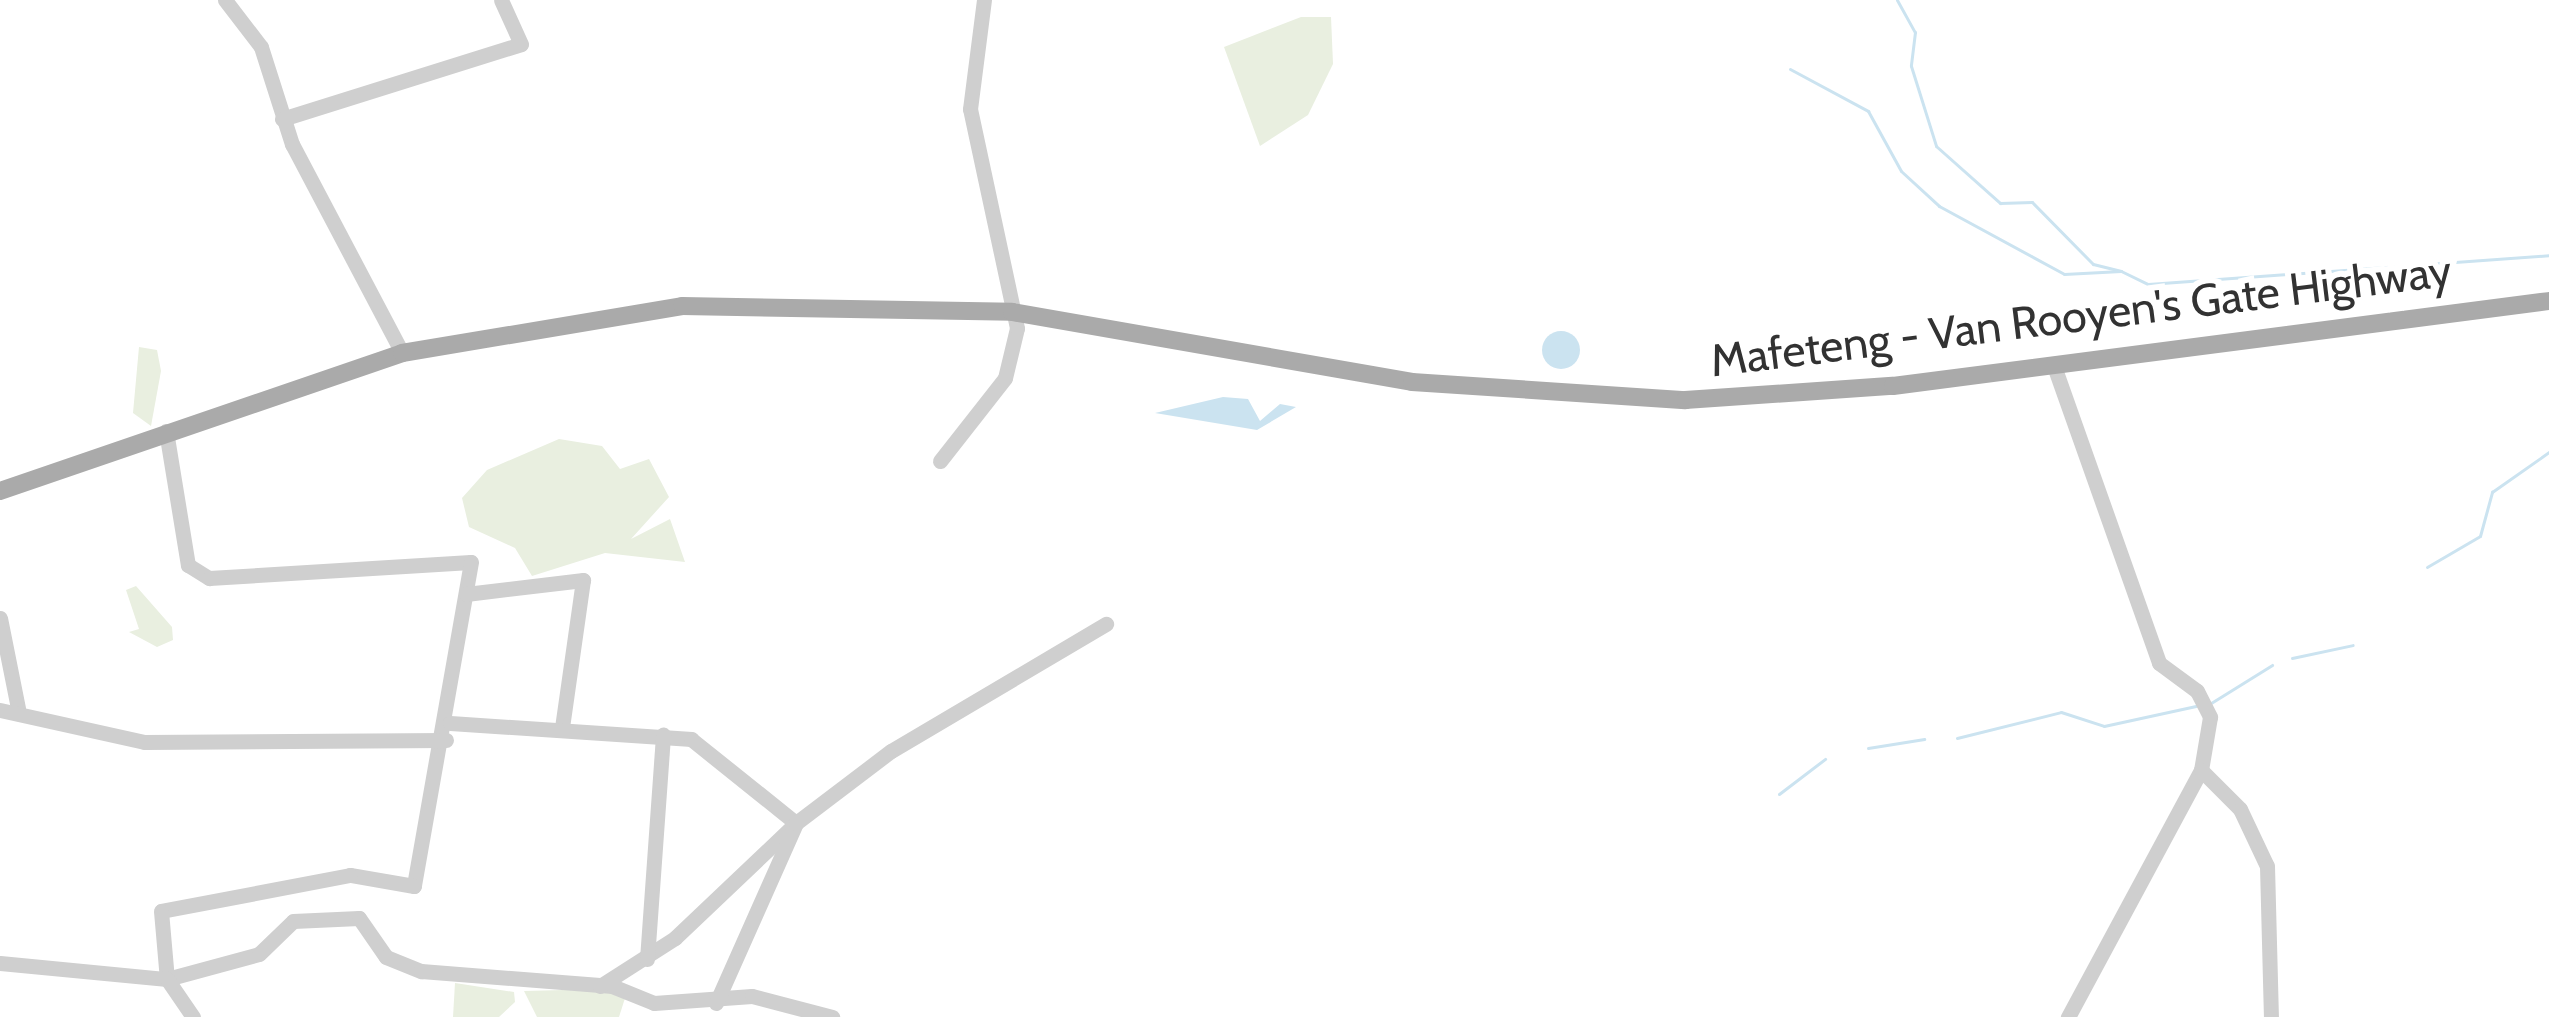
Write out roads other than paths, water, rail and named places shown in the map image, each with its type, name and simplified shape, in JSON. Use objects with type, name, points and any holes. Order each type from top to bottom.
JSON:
[{"type":"main road","name":"Mafeteng - Van Rooyen's Gate Highway","points":[[0,491],[402,352],[682,306],[1012,312],[1378,377],[1601,398],[1764,396],[2054,366],[2549,301]]},
{"type":"street","points":[[225,0],[261,47],[282,119],[402,352]]},
{"type":"street","points":[[282,119],[521,44],[501,0]]},
{"type":"street","points":[[940,461],[1005,378],[1012,312],[970,109],[984,0]]},
{"type":"street","points":[[2054,366],[2159,663],[2198,691],[2210,718],[2201,770],[2068,1017]]},
{"type":"street","points":[[166,431],[188,565],[209,578],[471,562],[448,731],[415,886],[350,875],[161,911],[166,979],[193,1017]]},
{"type":"street","points":[[466,594],[583,580],[562,728]]},
{"type":"street","points":[[0,617],[19,708]]},
{"type":"street","points":[[600,986],[647,959],[796,823],[891,751],[1106,624]]},
{"type":"street","points":[[0,710],[19,708],[144,742],[562,728],[663,735],[731,765],[796,823]]},
{"type":"street","points":[[647,959],[663,735]]},
{"type":"street","points":[[2201,770],[2240,809],[2267,866],[2271,1017]]},
{"type":"street","points":[[716,1003],[796,823]]},
{"type":"street","points":[[0,963],[166,979],[259,954],[293,921],[359,918],[400,967],[600,986],[654,1004],[716,1003],[832,1017]]},
{"type":"water","points":[[1561,331],[1575,336],[1580,350],[1575,364],[1561,369],[1547,364],[1542,350],[1547,336]]},
{"type":"water","points":[[1223,397],[1248,399],[1260,421],[1280,404],[1296,407],[1257,430],[1155,413]]},
{"type":"waterway","points":[[1897,0],[1915,32],[1911,66],[1936,146],[2000,203],[2032,202],[2093,264],[2121,271]]},
{"type":"waterway","points":[[1790,69],[1868,111],[1901,171],[1939,206],[2064,274],[2121,271],[2148,284],[2549,255]]},
{"type":"waterway","points":[[2427,567],[2480,536],[2492,492],[2549,452]]},
{"type":"waterway","points":[[2292,658],[2353,645]]},
{"type":"waterway","points":[[2211,703],[2272,665]]},
{"type":"waterway","points":[[1957,738],[2061,712],[2104,726],[2196,706]]},
{"type":"waterway","points":[[1868,748],[1924,739]]},
{"type":"waterway","points":[[1779,794],[1825,759]]}]
